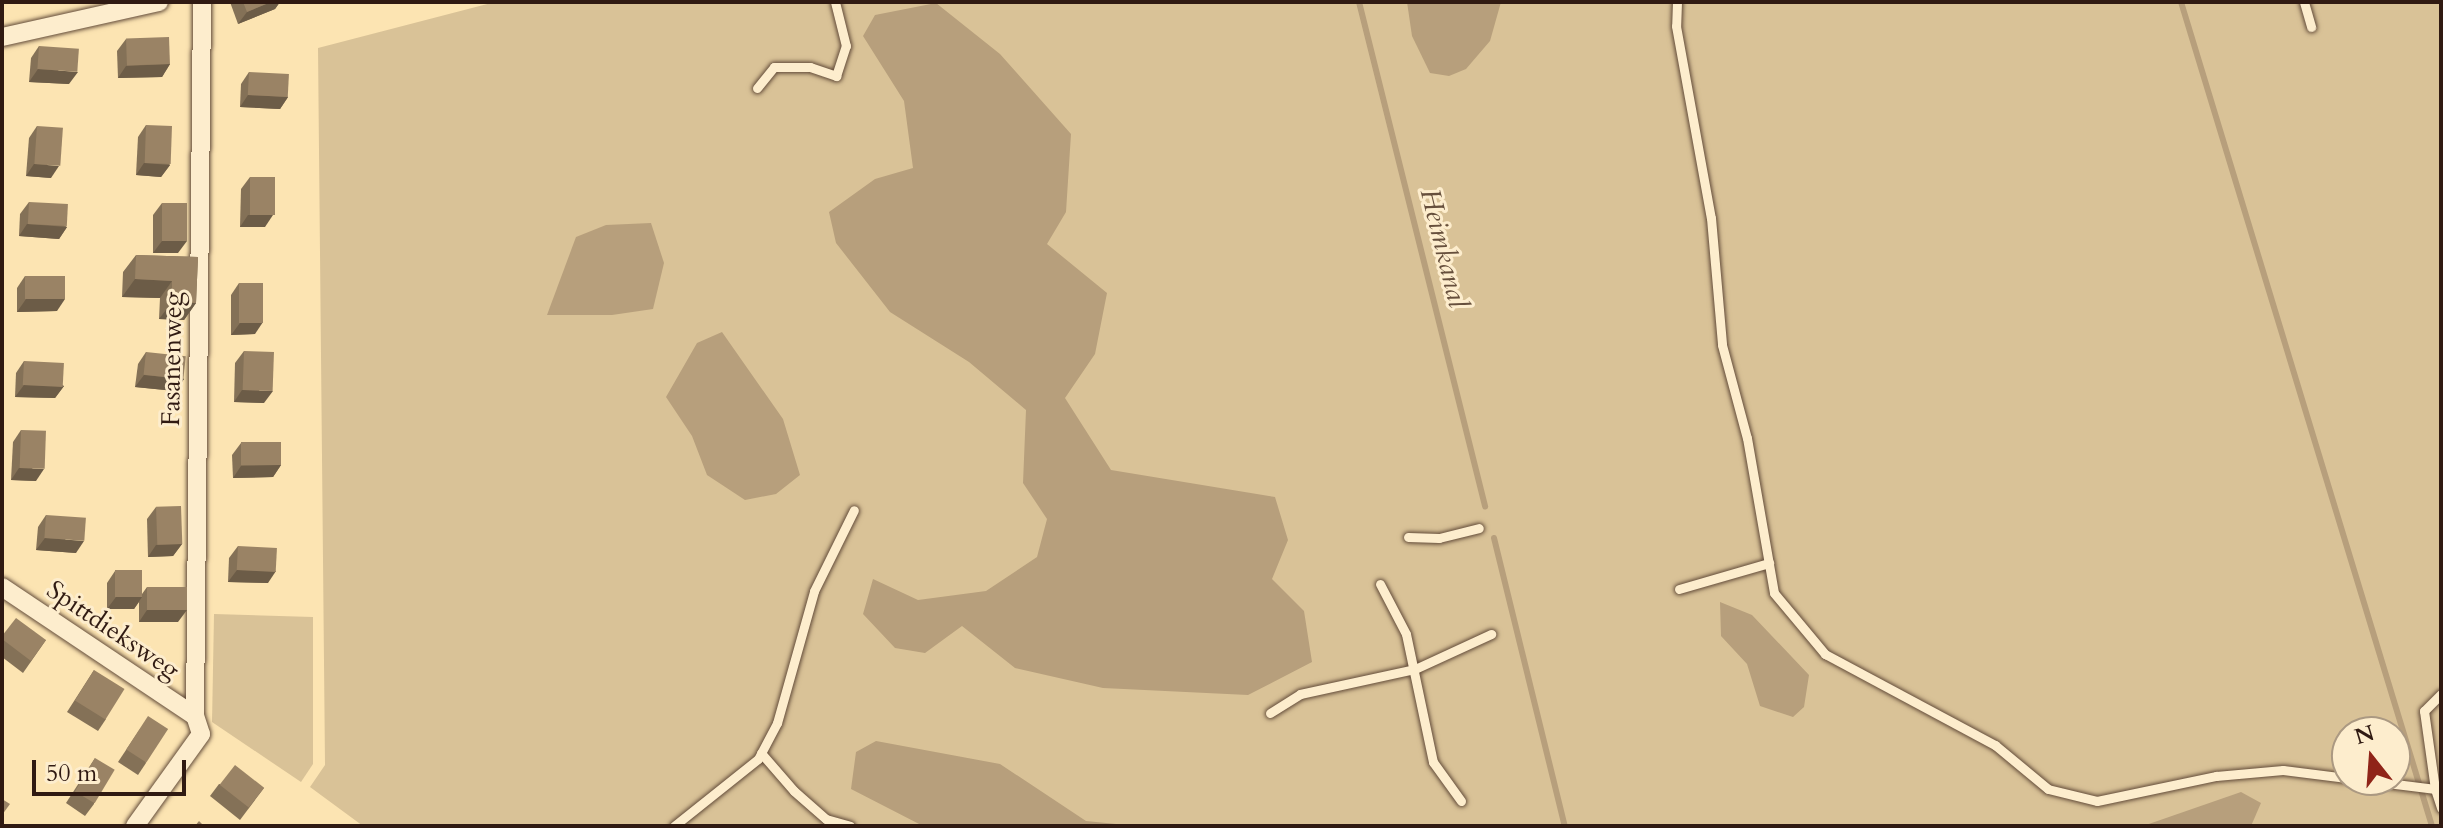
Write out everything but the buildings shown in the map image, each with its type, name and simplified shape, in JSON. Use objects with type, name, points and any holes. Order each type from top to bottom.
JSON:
[{"type":"street","points":[[2,37],[159,2]]},
{"type":"street","name":"Fasanenweg","points":[[135,826],[201,734],[195,716],[202,2]]},
{"type":"street","name":"Spittdieksweg","points":[[2,588],[195,716]]},
{"type":"lane","points":[[757,88],[774,67],[810,67],[836,76],[846,46],[835,2]]},
{"type":"lane","points":[[1677,2],[1676,26],[1711,218],[1722,345],[1747,438],[1774,593],[1825,654],[1995,745],[2048,789],[2097,801],[2216,776],[2270,771],[2331,777]]},
{"type":"lane","points":[[2304,2],[2311,27]]},
{"type":"lane","points":[[674,826],[690,808],[730,786],[761,753],[777,723],[814,591],[854,510]]},
{"type":"lane","points":[[1408,537],[1439,538],[1479,528]]},
{"type":"lane","points":[[1679,589],[1769,563]]},
{"type":"lane","points":[[1380,584],[1406,634],[1433,762],[1461,801]]},
{"type":"lane","points":[[1270,713],[1300,694],[1413,669],[1491,634]]},
{"type":"lane","points":[[2441,694],[2424,711],[2432,789],[2441,808]]},
{"type":"lane","points":[[761,753],[804,801],[826,819],[850,826]]},
{"type":"lane","points":[[2411,787],[2432,789]]},
{"type":"shaded area","points":[[495,2],[2441,2],[2441,826],[363,826],[310,787],[325,765],[318,48]]},
{"type":"shaded area","points":[[1407,2],[1501,2],[1490,41],[1466,69],[1449,76],[1430,73],[1412,36]]},
{"type":"shaded area","points":[[936,3],[1000,54],[1071,134],[1066,212],[1047,244],[1107,293],[1095,354],[1065,398],[1111,470],[1275,497],[1288,540],[1272,579],[1304,611],[1312,662],[1248,695],[1103,688],[1015,668],[962,626],[925,653],[895,648],[863,614],[873,579],[918,600],[986,591],[1037,557],[1047,519],[1023,483],[1026,410],[969,362],[890,312],[836,243],[829,212],[875,179],[913,168],[904,101],[863,36],[875,15]]},
{"type":"shaded area","points":[[651,223],[664,263],[653,309],[612,315],[547,315],[576,237],[606,225]]},
{"type":"shaded area","points":[[722,332],[783,419],[800,475],[776,494],[745,500],[707,475],[692,436],[666,397],[697,343]]},
{"type":"shaded area","points":[[1720,602],[1752,615],[1809,675],[1804,707],[1793,717],[1760,706],[1747,664],[1721,636]]},
{"type":"shaded area","points":[[214,614],[313,617],[313,764],[301,782],[212,722]]},
{"type":"shaded area","points":[[876,741],[1000,764],[1086,821],[1136,826],[923,826],[851,789],[856,752]]},
{"type":"shaded area","points":[[2241,792],[2261,803],[2251,826],[2143,826]]},
{"type":"waterway","name":"Heimkanal","points":[[1359,2],[1485,506]]},
{"type":"waterway","points":[[2181,2],[2432,826]]},
{"type":"waterway","name":"Heimkanal","points":[[1494,538],[1565,826]]}]
